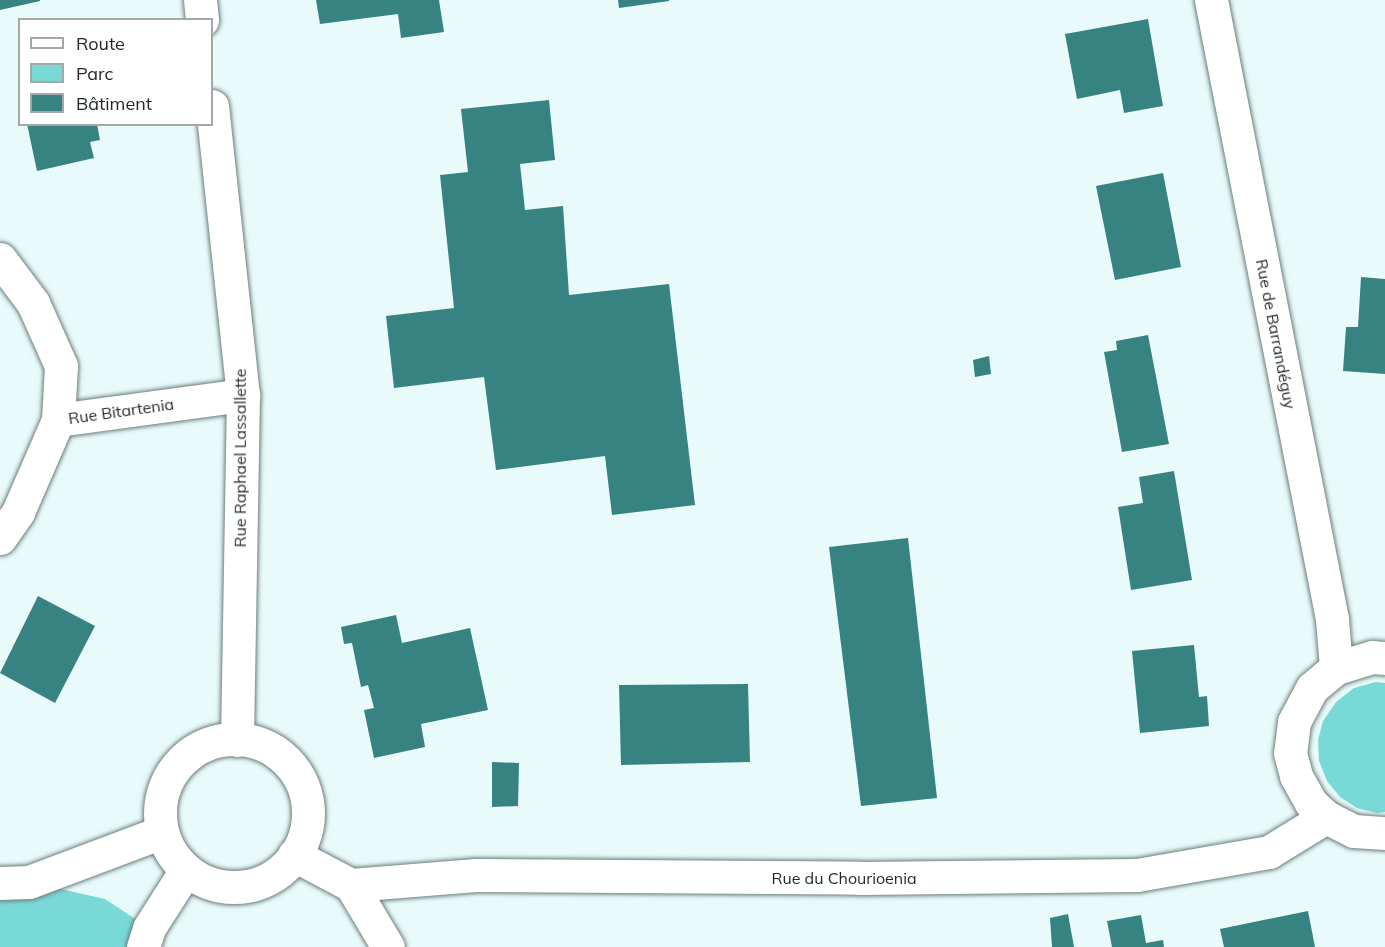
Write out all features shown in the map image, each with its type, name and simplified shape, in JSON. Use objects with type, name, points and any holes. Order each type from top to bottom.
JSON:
[{"type":"street","points":[[200,0],[202,18]]},
{"type":"street","name":"Rue de Barrandéguy","points":[[1211,0],[1332,619],[1336,668]]},
{"type":"street","name":"Rue Raphael Lassallette","points":[[213,115],[243,395],[237,740]]},
{"type":"street","points":[[0,259],[33,303],[61,366],[58,420]]},
{"type":"street","name":"Rue Bitartenia","points":[[0,538],[18,512],[58,420],[243,395]]},
{"type":"street","points":[[1385,658],[1372,657],[1336,668],[1312,688],[1294,722],[1290,753],[1301,785],[1311,803],[1326,817],[1354,831],[1385,833]]},
{"type":"street","points":[[237,740],[271,749],[289,764],[302,785],[308,809],[305,833],[294,855],[278,873],[255,884],[231,887],[207,882],[186,870],[170,852],[162,832],[160,804],[167,780],[181,761],[201,746],[237,740]]},
{"type":"street","name":"Rue du Chourioenia","points":[[351,885],[476,875],[860,879],[1137,875],[1269,852],[1326,817]]},
{"type":"street","points":[[0,883],[29,882],[162,832]]},
{"type":"street","points":[[294,855],[351,885],[388,947]]},
{"type":"street","points":[[143,947],[149,928],[186,870]]},
{"type":"green space","points":[[1376,682],[1385,683],[1385,812],[1377,813],[1357,808],[1340,797],[1327,781],[1319,761],[1318,740],[1323,721],[1336,702],[1354,688]]},
{"type":"green space","points":[[29,882],[105,899],[149,928],[143,947],[0,947],[0,883]]},
{"type":"building","points":[[0,0],[40,0],[40,1],[0,10]]},
{"type":"building","points":[[316,0],[439,0],[444,32],[401,38],[398,14],[320,24]]},
{"type":"building","points":[[618,0],[669,0],[669,1],[619,8]]},
{"type":"building","points":[[1148,19],[1163,106],[1124,113],[1120,90],[1077,99],[1065,34]]},
{"type":"building","points":[[549,100],[555,160],[520,164],[525,210],[563,206],[569,295],[669,284],[695,505],[612,515],[605,456],[496,470],[484,377],[394,388],[386,316],[454,308],[440,175],[468,172],[461,109]]},
{"type":"building","points":[[27,126],[97,126],[100,140],[90,142],[94,158],[37,171]]},
{"type":"building","points":[[1163,173],[1181,267],[1115,280],[1096,186]]},
{"type":"building","points":[[1361,277],[1385,279],[1385,374],[1343,371],[1346,327],[1358,327]]},
{"type":"building","points":[[1148,335],[1169,444],[1122,452],[1104,352],[1117,350],[1116,341]]},
{"type":"building","points":[[989,356],[991,374],[975,377],[973,360]]},
{"type":"building","points":[[1174,471],[1192,580],[1131,590],[1118,507],[1143,503],[1139,477]]},
{"type":"building","points":[[908,538],[937,798],[861,806],[829,547]]},
{"type":"building","points":[[38,596],[95,626],[55,703],[0,673]]},
{"type":"building","points":[[396,615],[402,643],[470,628],[488,710],[421,724],[425,747],[374,758],[364,710],[374,708],[368,685],[361,687],[352,643],[344,644],[341,627]]},
{"type":"building","points":[[1194,645],[1199,697],[1207,696],[1209,726],[1140,733],[1132,651]]},
{"type":"building","points":[[748,684],[750,762],[621,765],[619,685]]},
{"type":"building","points":[[492,762],[519,763],[518,806],[492,807]]},
{"type":"building","points":[[1308,911],[1315,947],[1224,947],[1220,929]]},
{"type":"building","points":[[1068,914],[1074,947],[1052,947],[1050,918]]},
{"type":"building","points":[[1141,915],[1146,943],[1163,940],[1164,947],[1112,947],[1107,921]]}]
